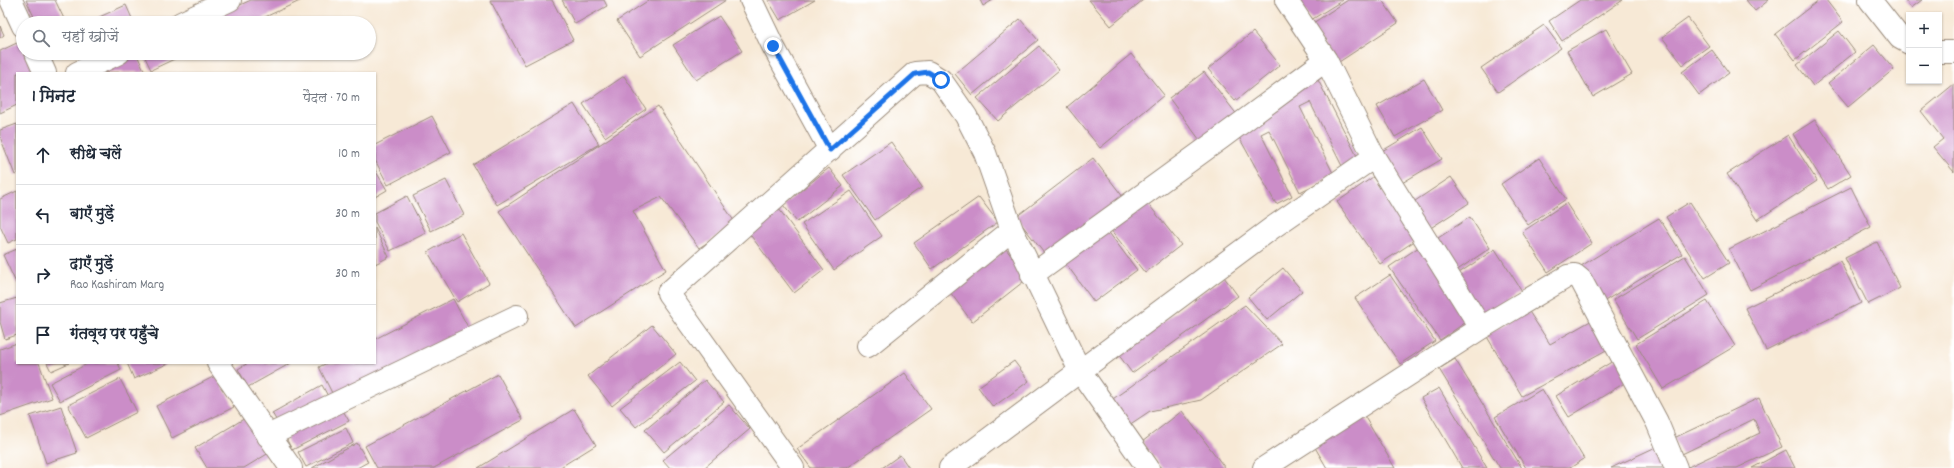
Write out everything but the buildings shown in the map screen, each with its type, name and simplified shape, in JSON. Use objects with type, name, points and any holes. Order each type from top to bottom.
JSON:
[{"type":"street","points":[[11,0],[18,16]]},
{"type":"street","points":[[197,16],[230,0]]},
{"type":"street","points":[[751,0],[773,46],[830,150]]},
{"type":"street","points":[[1286,0],[1326,60],[1374,157],[1481,328]]},
{"type":"street","points":[[1870,0],[1900,38],[1906,41]]},
{"type":"street","points":[[1942,52],[1954,52]]},
{"type":"street","points":[[39,60],[45,72]]},
{"type":"street","points":[[79,72],[104,60]]},
{"type":"street","points":[[1032,275],[1326,60]]},
{"type":"street","points":[[793,468],[668,293],[915,74],[928,72],[941,80],[966,116],[985,153],[1012,230],[1032,275],[1080,371],[1148,468]]},
{"type":"street","points":[[950,468],[1272,228],[1374,157]]},
{"type":"street","points":[[868,346],[1012,230]]},
{"type":"street","points":[[1264,468],[1481,328],[1568,276],[1575,275],[1581,280],[1657,422],[1676,468]]},
{"type":"street","points":[[268,436],[517,316]]},
{"type":"street","points":[[219,364],[291,468]]},
{"type":"route","points":[[773,46],[830,150],[915,74],[928,72],[941,80]]}]
